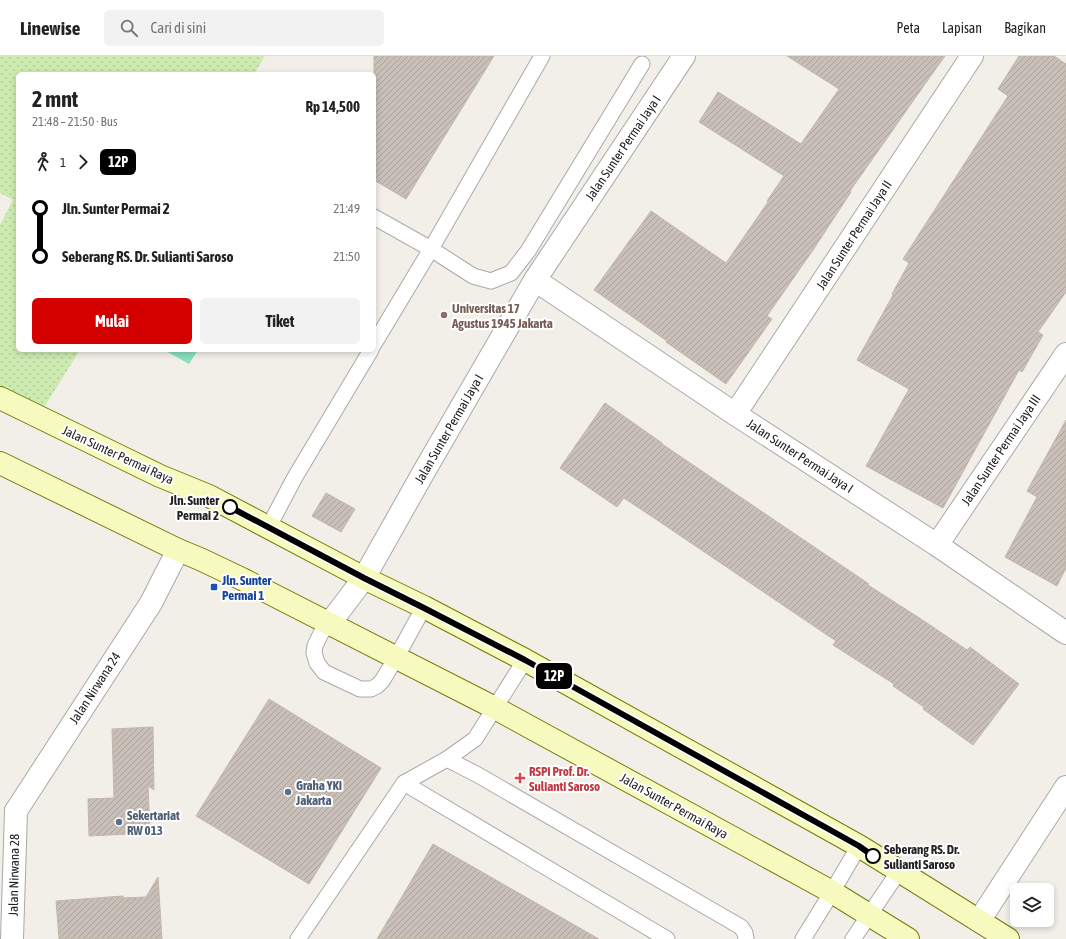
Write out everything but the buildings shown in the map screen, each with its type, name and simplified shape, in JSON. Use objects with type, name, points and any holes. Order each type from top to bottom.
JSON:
[{"type":"street","name":"Jalan Sunter Permai Jaya I","points":[[364,578],[535,280],[684,56]]},
{"type":"street","name":"Jalan Sunter Permai Jaya II","points":[[735,414],[972,56]]},
{"type":"street","name":"Jalan Sunter Permai Jaya I","points":[[535,280],[735,414],[937,545],[1066,633]]},
{"type":"street","name":"Jalan Sunter Permai Jaya III","points":[[937,545],[1066,354]]},
{"type":"street","name":"Jalan Sunter Permai Raya","points":[[0,398],[160,476],[209,496],[364,578],[525,660],[859,846],[1008,939]]},
{"type":"street","name":"Jalan Sunter Permai Raya","points":[[0,463],[330,623],[495,708],[832,892],[908,939]]},
{"type":"street","name":"Jalan Nirwana 24","points":[[8,811],[151,603],[178,550]]},
{"type":"street","points":[[330,623],[364,578]]},
{"type":"street","points":[[979,921],[1066,787]]},
{"type":"street","name":"Jalan Nirwana 28","points":[[8,811],[12,939]]},
{"type":"lane","points":[[376,341],[431,249],[542,56]]},
{"type":"lane","points":[[376,218],[431,249],[473,276],[491,281],[511,273],[528,251],[642,64]]},
{"type":"lane","points":[[268,528],[295,476],[369,352]]},
{"type":"lane","points":[[330,623],[321,633],[315,646],[314,653],[317,663],[324,672],[360,689],[371,689],[382,681],[424,608]]},
{"type":"lane","points":[[298,939],[404,783],[447,759],[475,739],[525,660]]},
{"type":"lane","points":[[447,759],[478,775],[741,927],[745,933],[746,939]]},
{"type":"lane","points":[[404,783],[667,939]]},
{"type":"lane","points":[[803,939],[859,846]]},
{"type":"lane","points":[[853,939],[899,871]]},
{"type":"green space","points":[[0,56],[265,56],[255,72],[16,72],[16,352],[79,352],[38,417],[0,398],[0,225],[13,200],[0,193]]},
{"type":"green space","points":[[168,352],[197,352],[189,364]]},
{"type":"bus line","name":"12P","points":[[230,507],[364,578],[525,660],[859,846],[873,856]]},
{"type":"place","name":"Universitas 17 Agustus 1945 Jakarta","points":[[444,315]]},
{"type":"place","name":"Jln. Sunter Permai 2","points":[[230,507]]},
{"type":"place","name":"Jln. Sunter Permai 1","points":[[214,587]]},
{"type":"place","name":"RSPI Prof. Dr. Sulianti Saroso","points":[[520,778]]},
{"type":"place","name":"Graha YKI Jakarta","points":[[288,792]]},
{"type":"place","name":"Sekertariat RW 013","points":[[119,822]]},
{"type":"place","name":"Seberang RS. Dr. Sulianti Saroso","points":[[873,856]]}]
